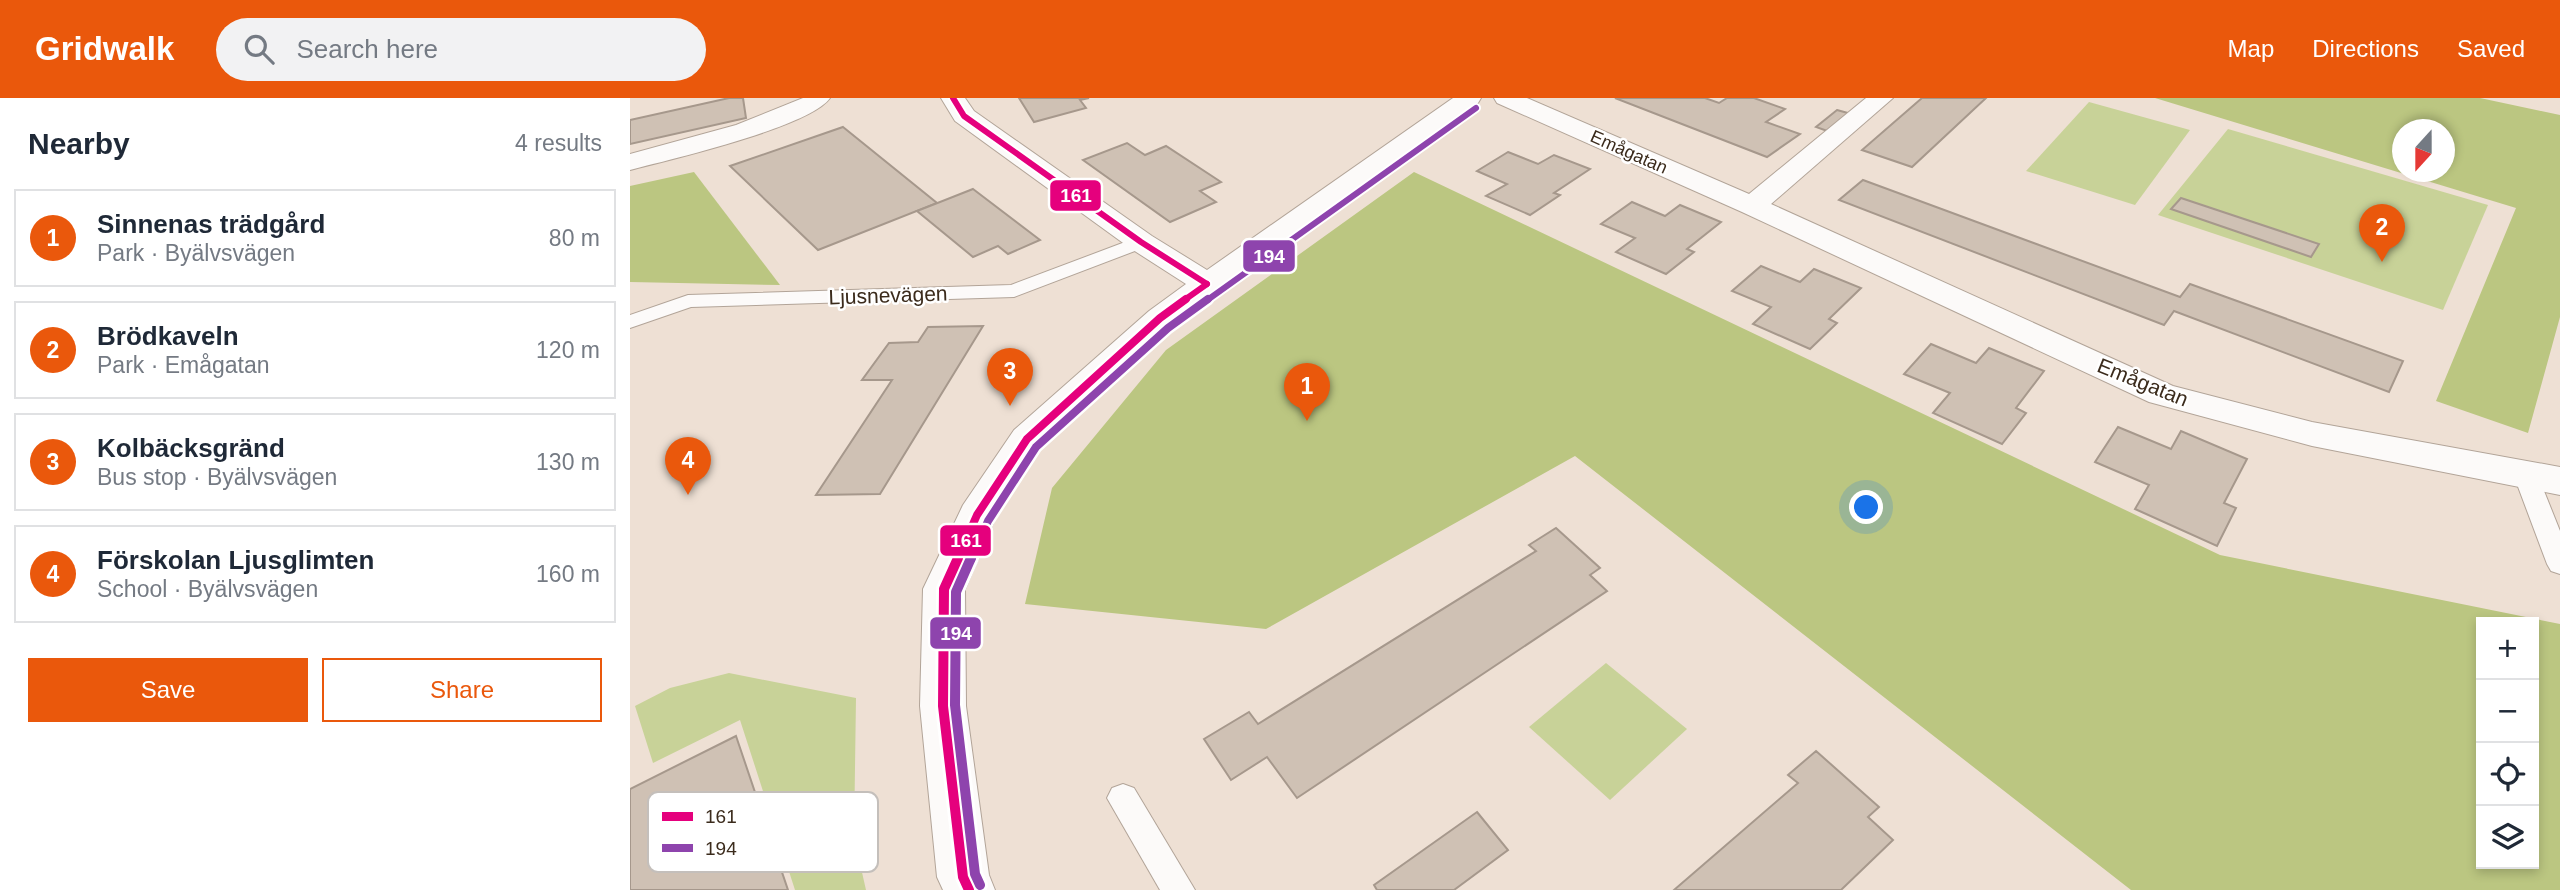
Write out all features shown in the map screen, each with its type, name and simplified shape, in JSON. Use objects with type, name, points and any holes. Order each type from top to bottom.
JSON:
[{"type":"street","points":[[630,162],[745,131],[811,104],[818,98]]},
{"type":"street","points":[[953,98],[964,116],[1141,242],[1206,284]]},
{"type":"street","points":[[969,890],[963,877],[943,706],[944,589],[977,515],[1027,439],[1160,318],[1469,98]]},
{"type":"street","name":"Emågatan","points":[[1506,98],[1752,206],[2161,394],[2312,434],[2560,481]]},
{"type":"street","points":[[1752,206],[1881,98]]},
{"type":"lane","name":"Ljusnevägen","points":[[630,322],[688,301],[1014,291],[1141,242]]},
{"type":"lane","points":[[2526,476],[2560,564]]},
{"type":"lane","points":[[1123,798],[1178,890]]},
{"type":"green space","points":[[2155,98],[2480,98],[2560,115],[2560,317],[2528,433],[2436,401],[2516,208],[2431,182],[2455,182],[2455,119],[2392,119],[2392,170]]},
{"type":"green space","points":[[2089,102],[2190,130],[2135,205],[2026,171]]},
{"type":"green space","points":[[2228,129],[2392,177],[2392,182],[2409,182],[2488,205],[2443,310],[2158,215]]},
{"type":"green space","points":[[694,172],[780,285],[630,282],[630,186]]},
{"type":"green space","points":[[1414,172],[2220,555],[2526,617],[2476,617],[2476,869],[2539,869],[2539,620],[2560,624],[2560,890],[2131,890],[1575,456],[1266,629],[1025,604],[1052,488],[1166,350]]},
{"type":"green space","points":[[1606,663],[1687,729],[1610,800],[1529,727]]},
{"type":"green space","points":[[729,673],[856,698],[855,792],[763,792],[740,720],[653,763],[635,706],[670,688]]},
{"type":"green space","points":[[789,872],[862,872],[866,890],[795,890]]},
{"type":"building","points":[[729,98],[743,98],[746,118],[630,144],[630,120]]},
{"type":"building","points":[[1019,98],[1089,98],[1080,100],[1086,108],[1034,122]]},
{"type":"building","points":[[1615,98],[1705,98],[1719,103],[1727,98],[1754,98],[1785,109],[1766,122],[1800,134],[1767,157]]},
{"type":"building","points":[[1922,98],[1986,98],[1912,167],[1862,150]]},
{"type":"building","points":[[1837,110],[1855,115],[1833,133],[1816,127]]},
{"type":"building","points":[[843,127],[937,203],[818,250],[730,166]]},
{"type":"building","points":[[1127,143],[1145,155],[1166,146],[1221,182],[1200,191],[1216,202],[1170,222],[1083,160]]},
{"type":"building","points":[[1508,152],[1538,164],[1554,155],[1590,169],[1554,193],[1560,195],[1530,215],[1486,196],[1507,184],[1477,171]]},
{"type":"building","points":[[1863,180],[2180,297],[2190,284],[2403,361],[2389,392],[2174,311],[2164,325],[1839,200]]},
{"type":"building","points":[[973,189],[1040,240],[1008,254],[998,246],[973,257],[917,211]]},
{"type":"building","points":[[2181,198],[2319,244],[2311,257],[2171,209]]},
{"type":"building","points":[[1632,202],[1665,216],[1680,205],[1721,222],[1687,249],[1694,252],[1666,274],[1616,252],[1635,238],[1601,224]]},
{"type":"building","points":[[1761,266],[1800,282],[1814,269],[1861,288],[1829,319],[1837,323],[1810,349],[1753,324],[1771,307],[1732,291]]},
{"type":"building","points":[[983,326],[880,494],[816,495],[892,380],[862,380],[889,343],[918,342],[928,327]]},
{"type":"building","points":[[1931,344],[1976,363],[1989,348],[2044,371],[2016,408],[2026,413],[2002,444],[1933,413],[1950,393],[1904,374]]},
{"type":"building","points":[[2118,427],[2171,449],[2181,431],[2247,459],[2224,503],[2236,508],[2217,546],[2135,509],[2149,485],[2095,462]]},
{"type":"building","points":[[1556,528],[1600,568],[1590,575],[1607,591],[1297,798],[1267,757],[1231,780],[1204,739],[1249,712],[1258,724],[1536,551],[1529,545]]},
{"type":"building","points":[[736,736],[755,792],[648,792],[648,872],[782,872],[788,890],[630,890],[630,789]]},
{"type":"building","points":[[1816,751],[1879,807],[1868,817],[1893,840],[1841,890],[1674,890],[1798,783],[1788,775]]},
{"type":"building","points":[[1477,812],[1508,850],[1454,890],[1377,890],[1374,885]]},
{"type":"transit line","name":"161","points":[[953,98],[964,116],[1141,242],[1207,284]]},
{"type":"transit line","name":"194","points":[[980,885],[975,874],[955,705],[956,592],[988,521],[1036,447],[1168,328],[1476,108]]},
{"type":"transit line","name":"161","points":[[969,890],[963,877],[943,706],[944,589],[977,515],[1027,439],[1160,318],[1207,284]]},
{"type":"place","name":"Brödkaveln","points":[[2382,262]]},
{"type":"place","name":"Kolbäcksgränd","points":[[1010,406]]},
{"type":"place","name":"Sinnenas trädgård","points":[[1307,421]]},
{"type":"place","name":"Förskolan Ljusglimten","points":[[688,495]]}]
